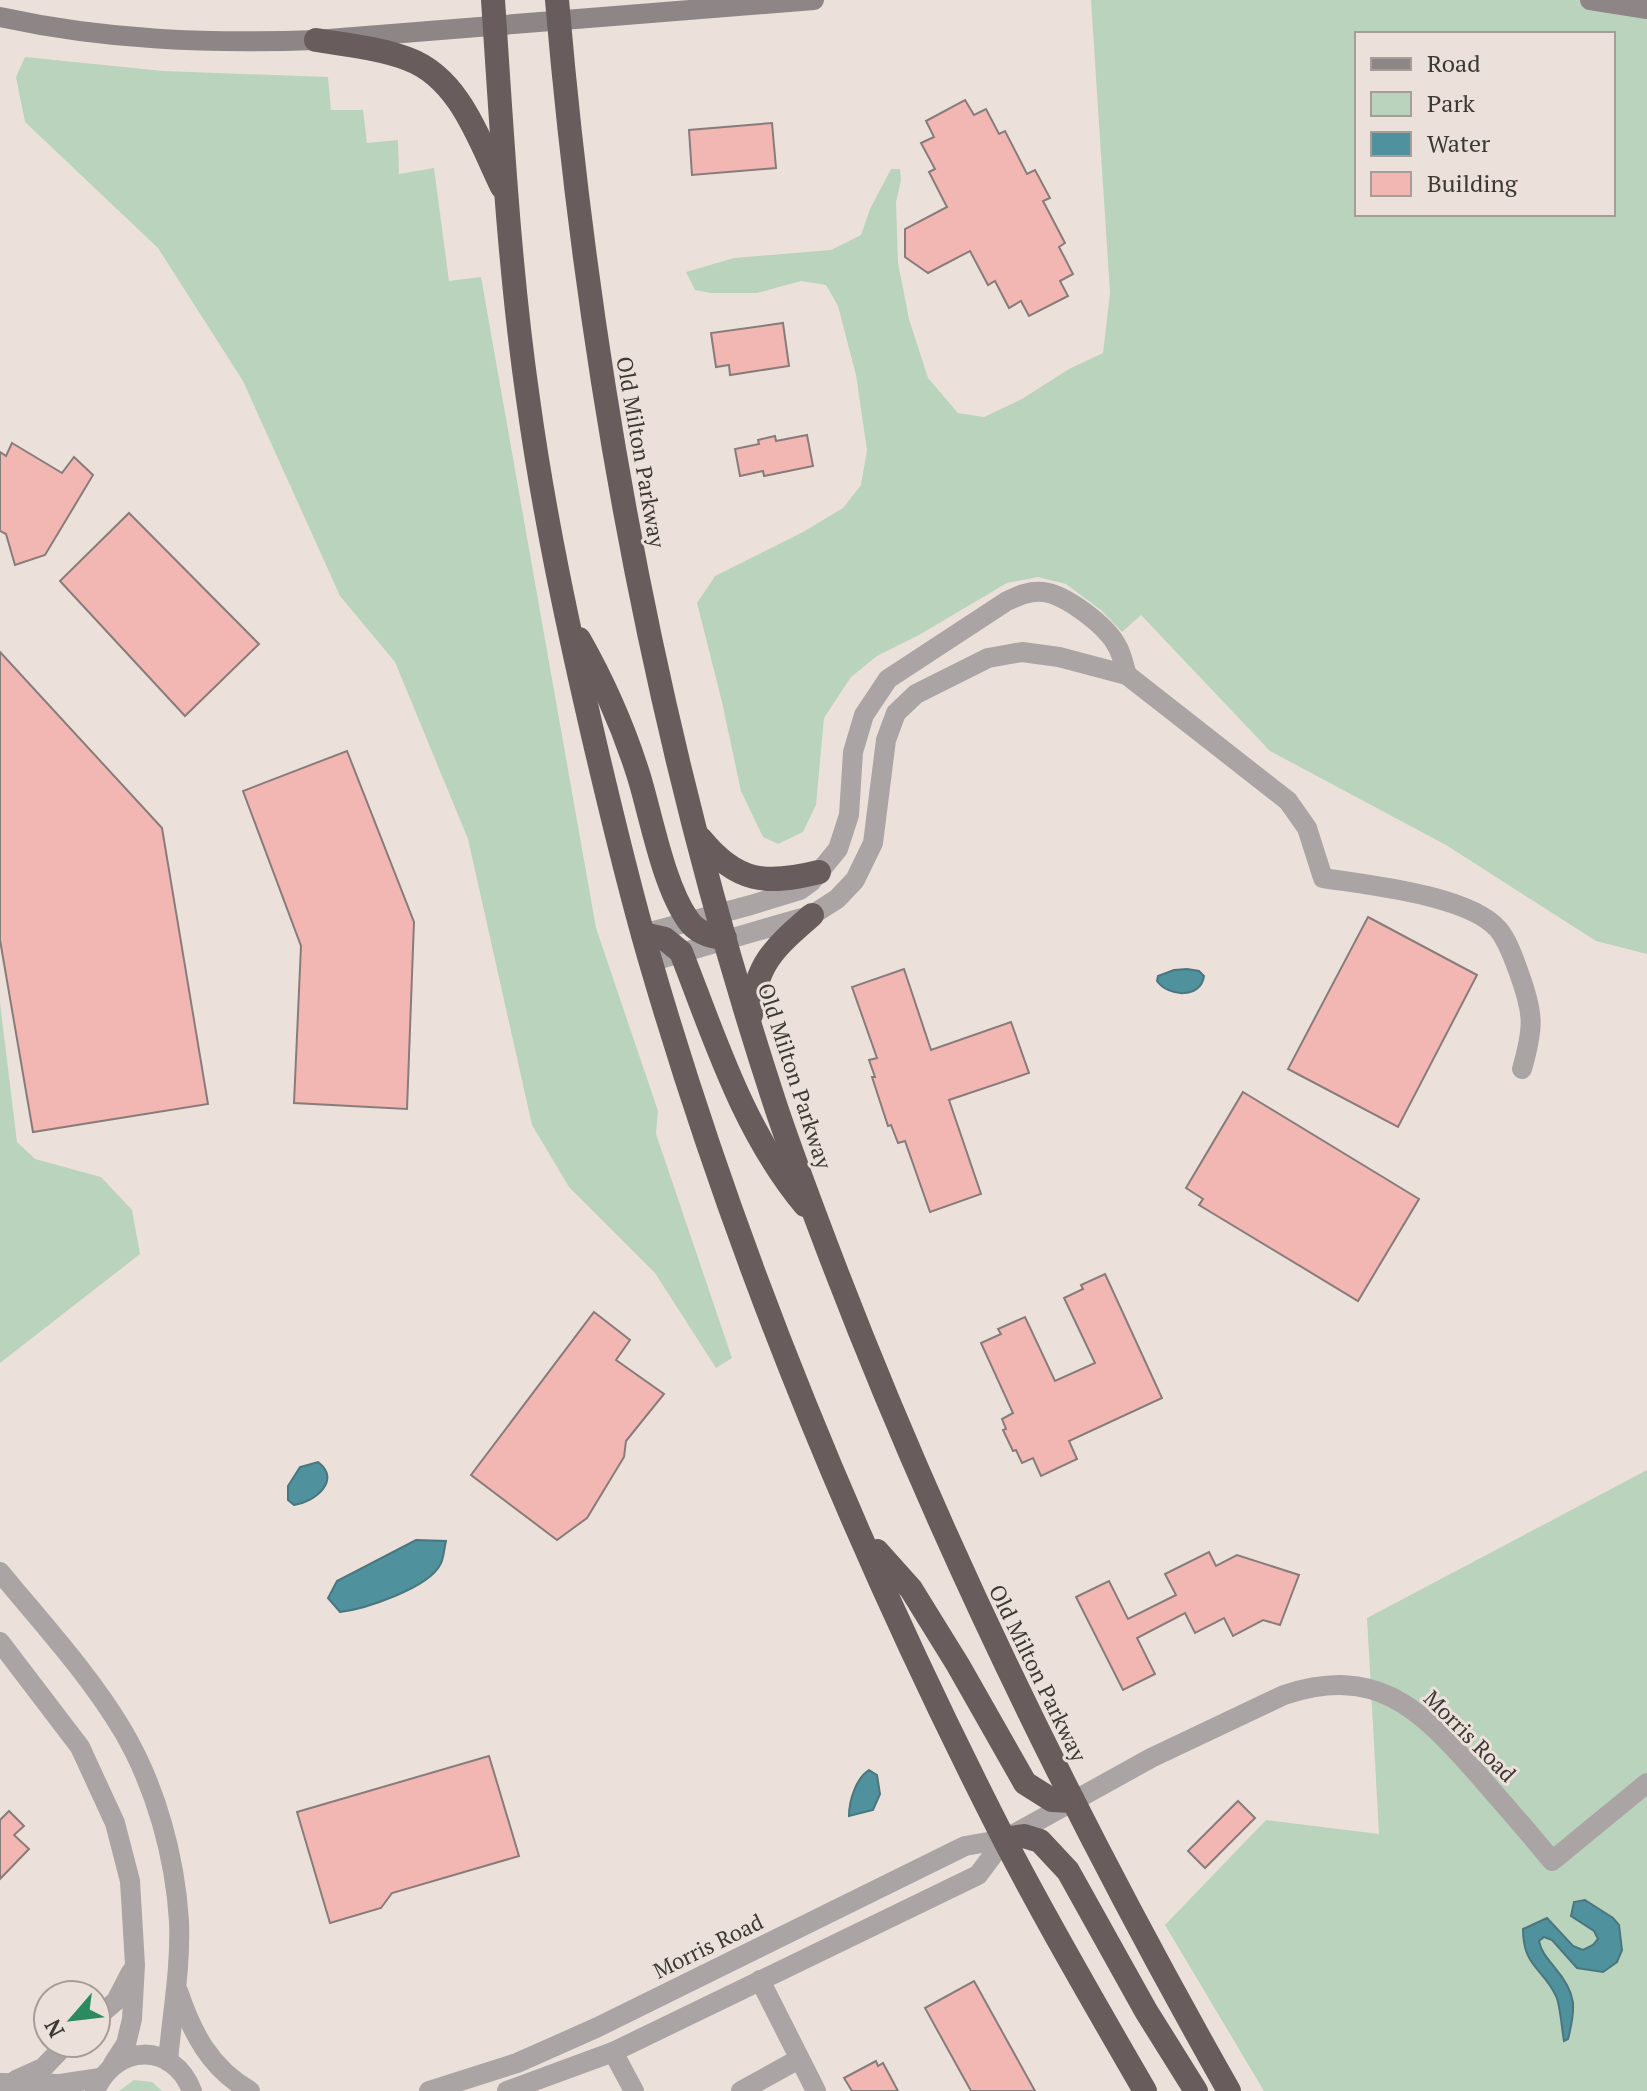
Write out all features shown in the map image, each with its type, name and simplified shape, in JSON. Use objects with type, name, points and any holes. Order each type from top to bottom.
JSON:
[{"type":"highway","points":[[493,0],[515,301],[529,403],[566,616],[650,962],[735,1220],[794,1375],[859,1531],[1005,1839],[1145,2091]]},
{"type":"highway","name":"Old Milton Parkway","points":[[558,10],[583,242],[608,422],[645,621],[695,831],[776,1107],[816,1219],[953,1555],[1071,1801],[1229,2091]]},
{"type":"highway","points":[[316,40],[387,52],[411,60],[435,74],[467,115],[509,200]]},
{"type":"highway","points":[[566,616],[602,680],[638,775],[671,885],[688,921],[703,934],[725,938]]},
{"type":"highway","points":[[695,831],[724,864],[740,874],[772,880],[819,872]]},
{"type":"highway","points":[[750,1025],[755,985],[761,968],[777,946],[812,915]]},
{"type":"highway","points":[[643,934],[665,939],[681,952],[737,1093],[779,1174],[816,1219]]},
{"type":"highway","points":[[859,1531],[911,1589],[1025,1783],[1052,1800],[1071,1801]]},
{"type":"highway","points":[[1005,1839],[1024,1836],[1040,1841],[1068,1871],[1146,2011],[1196,2091]]},
{"type":"street","points":[[0,17],[54,28],[143,39],[257,42],[495,26],[558,10],[814,0]]},
{"type":"street","points":[[1590,0],[1647,9]]},
{"type":"street","points":[[643,934],[800,890],[838,849],[849,815],[853,752],[864,715],[888,679],[1007,601],[1026,592],[1047,592],[1068,602],[1094,620],[1117,644],[1127,675]]},
{"type":"street","points":[[650,962],[812,915],[837,899],[847,890],[868,858],[873,843],[886,740],[896,713],[916,694],[988,658],[1022,652],[1059,657],[1127,675],[1288,801],[1307,828],[1323,878],[1444,901],[1475,911],[1497,929],[1512,954],[1532,1014],[1531,1038],[1522,1069]]},
{"type":"street","points":[[0,1572],[74,1662],[123,1731],[154,1799],[170,1857],[179,1922],[168,2061]]},
{"type":"street","points":[[0,1642],[80,1747],[115,1823],[130,1881],[135,1965],[132,2019],[126,2044],[103,2078]]},
{"type":"street","name":"Morris Road","points":[[429,2091],[517,2063],[598,2027],[965,1846],[1005,1839],[1151,1758],[1284,1695],[1306,1688],[1337,1684],[1359,1686],[1386,1693],[1405,1703],[1426,1719],[1552,1861],[1647,1783]]},
{"type":"street","name":"Morris Road","points":[[507,2091],[613,2052],[978,1875],[1005,1839]]},
{"type":"street","points":[[112,2004],[135,1965]]},
{"type":"street","points":[[760,1980],[816,2091]]},
{"type":"street","points":[[176,1986],[189,2025],[206,2054],[231,2080],[250,2091]]},
{"type":"street","points":[[613,2052],[634,2091]]},
{"type":"street","points":[[4,2083],[60,2084],[103,2078],[126,2057],[140,2055],[168,2061],[180,2070],[192,2091]]},
{"type":"street","points":[[4,2083],[43,2068],[52,2059]]},
{"type":"street","points":[[741,2091],[799,2059]]},
{"type":"green space","points":[[1091,0],[1647,0],[1647,954],[1596,941],[1446,845],[1270,751],[1141,615],[1122,632],[1102,611],[1066,584],[1038,577],[1007,583],[877,656],[851,677],[824,718],[816,805],[803,832],[778,844],[763,837],[741,791],[697,603],[715,576],[803,532],[843,508],[861,485],[867,450],[856,375],[838,306],[826,285],[801,281],[757,293],[711,293],[695,290],[686,272],[734,258],[831,250],[861,235],[870,209],[891,169],[900,169],[896,202],[898,263],[909,319],[928,378],[958,413],[984,417],[1103,353],[1110,293]]},
{"type":"green space","points":[[25,57],[163,71],[328,77],[331,110],[363,110],[367,143],[398,140],[399,174],[434,168],[449,281],[481,277],[596,928],[658,1111],[656,1134],[732,1358],[716,1368],[655,1273],[569,1187],[532,1125],[468,839],[395,662],[340,596],[243,381],[158,248],[25,122],[16,77]]},
{"type":"green space","points":[[0,1003],[17,1142],[35,1159],[101,1177],[132,1210],[140,1254],[0,1363]]},
{"type":"green space","points":[[1647,1470],[1647,2091],[1264,2091],[1165,1925],[1266,1820],[1379,1834],[1367,1618]]},
{"type":"green space","points":[[134,2080],[152,2082],[162,2091],[119,2091]]},
{"type":"water","points":[[1187,969],[1199,971],[1204,976],[1202,983],[1191,992],[1176,993],[1157,981],[1158,976]]},
{"type":"water","points":[[318,1462],[327,1476],[323,1489],[310,1500],[294,1505],[288,1500],[288,1486],[300,1467]]},
{"type":"water","points":[[416,1540],[446,1541],[440,1565],[423,1582],[379,1602],[340,1612],[328,1598],[337,1581]]},
{"type":"water","points":[[869,1770],[877,1775],[880,1794],[873,1810],[849,1816],[854,1790]]},
{"type":"water","points":[[1585,1900],[1619,1925],[1622,1950],[1617,1962],[1603,1972],[1577,1968],[1552,1940],[1544,1937],[1539,1941],[1543,1952],[1562,1977],[1573,2002],[1568,2039],[1564,2041],[1557,2000],[1526,1952],[1523,1929],[1547,1918],[1573,1946],[1583,1950],[1598,1939],[1594,1931],[1571,1916],[1574,1902]]},
{"type":"building","points":[[965,100],[974,115],[986,109],[999,134],[1005,131],[1027,174],[1035,170],[1050,198],[1043,201],[1065,243],[1059,247],[1073,274],[1060,281],[1068,296],[1029,316],[1021,301],[1009,308],[995,281],[988,285],[970,251],[928,273],[905,257],[905,229],[947,207],[929,172],[935,169],[921,143],[934,137],[926,121]]},
{"type":"building","points":[[772,123],[776,168],[692,175],[689,130]]},
{"type":"building","points":[[783,323],[789,366],[730,375],[729,365],[716,367],[711,333]]},
{"type":"building","points":[[807,435],[813,466],[764,476],[763,471],[740,476],[735,449],[759,444],[758,440],[775,436],[776,441]]},
{"type":"building","points":[[12,443],[62,473],[74,457],[93,475],[45,555],[15,565],[6,534],[0,531],[0,452],[6,456]]},
{"type":"building","points":[[129,513],[259,644],[185,716],[60,581]]},
{"type":"building","points":[[0,652],[162,828],[208,1104],[33,1132],[0,940]]},
{"type":"building","points":[[347,751],[414,922],[407,1109],[294,1103],[301,946],[243,791]]},
{"type":"building","points":[[1368,917],[1477,975],[1398,1127],[1288,1069]]},
{"type":"building","points":[[904,969],[931,1050],[1011,1022],[1029,1073],[949,1100],[981,1194],[930,1212],[905,1141],[898,1143],[891,1125],[888,1126],[869,1060],[877,1058],[852,987]]},
{"type":"building","points":[[1243,1092],[1419,1199],[1358,1301],[1199,1205],[1203,1199],[1186,1188]]},
{"type":"building","points":[[1105,1274],[1162,1398],[1069,1441],[1077,1459],[1041,1476],[1033,1458],[1022,1463],[1003,1430],[1006,1429],[1002,1419],[1013,1413],[981,1343],[1001,1334],[998,1329],[1025,1317],[1055,1381],[1095,1363],[1064,1298],[1083,1289],[1081,1285]]},
{"type":"building","points":[[594,1312],[630,1340],[616,1360],[664,1394],[626,1441],[624,1457],[587,1518],[557,1540],[471,1475]]},
{"type":"building","points":[[1209,1552],[1216,1566],[1237,1555],[1299,1575],[1280,1625],[1263,1620],[1233,1636],[1224,1618],[1195,1633],[1185,1613],[1137,1638],[1155,1674],[1123,1690],[1076,1597],[1109,1581],[1128,1619],[1176,1595],[1165,1574]]},
{"type":"building","points":[[489,1756],[519,1856],[392,1893],[381,1908],[330,1923],[297,1812]]},
{"type":"building","points":[[1238,1801],[1255,1818],[1205,1868],[1188,1851]]},
{"type":"building","points":[[9,1811],[24,1826],[14,1835],[29,1849],[0,1879],[0,1820]]},
{"type":"building","points":[[974,1981],[1035,2091],[971,2091],[925,2008]]},
{"type":"building","points":[[876,2061],[878,2066],[883,2063],[898,2091],[852,2091],[844,2078]]}]
